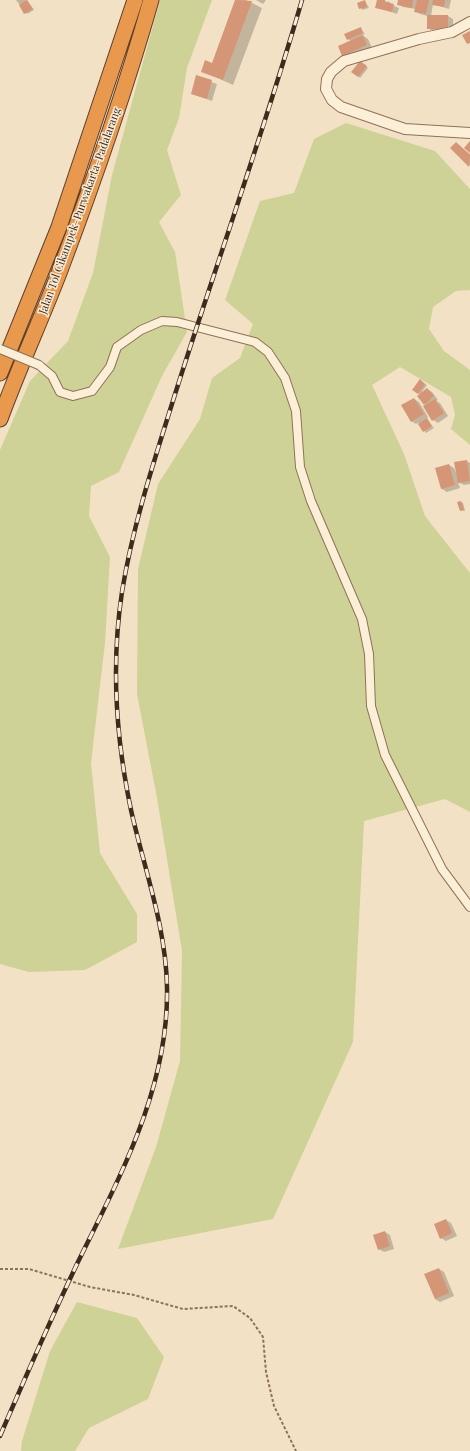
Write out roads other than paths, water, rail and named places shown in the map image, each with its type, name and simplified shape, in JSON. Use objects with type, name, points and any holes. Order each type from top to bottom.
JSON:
[{"type":"highway","name":"Jalan Tol Cikampek–Purwakarta–Padalarang","points":[[0,373],[59,227],[135,0]]},
{"type":"highway","name":"Jalan Tol Cikampek–Purwakarta–Padalarang","points":[[0,420],[51,292],[107,141],[129,76],[151,0]]},
{"type":"street","points":[[470,22],[452,32],[419,39],[344,61],[331,72],[327,79],[326,89],[332,100],[341,107],[393,125],[405,128],[470,133]]},
{"type":"street","points":[[0,349],[39,365],[52,376],[60,392],[72,396],[92,391],[110,367],[117,347],[141,330],[162,321],[177,322],[255,342],[268,352],[285,378],[296,411],[300,467],[311,501],[362,619],[369,654],[371,706],[385,755],[442,869],[470,907]]},
{"type":"railway","points":[[0,1436],[57,1307],[125,1164],[151,1096],[160,1061],[165,1024],[167,987],[166,965],[159,920],[131,810],[119,729],[116,674],[122,592],[132,540],[153,464],[241,195],[302,0]]}]
